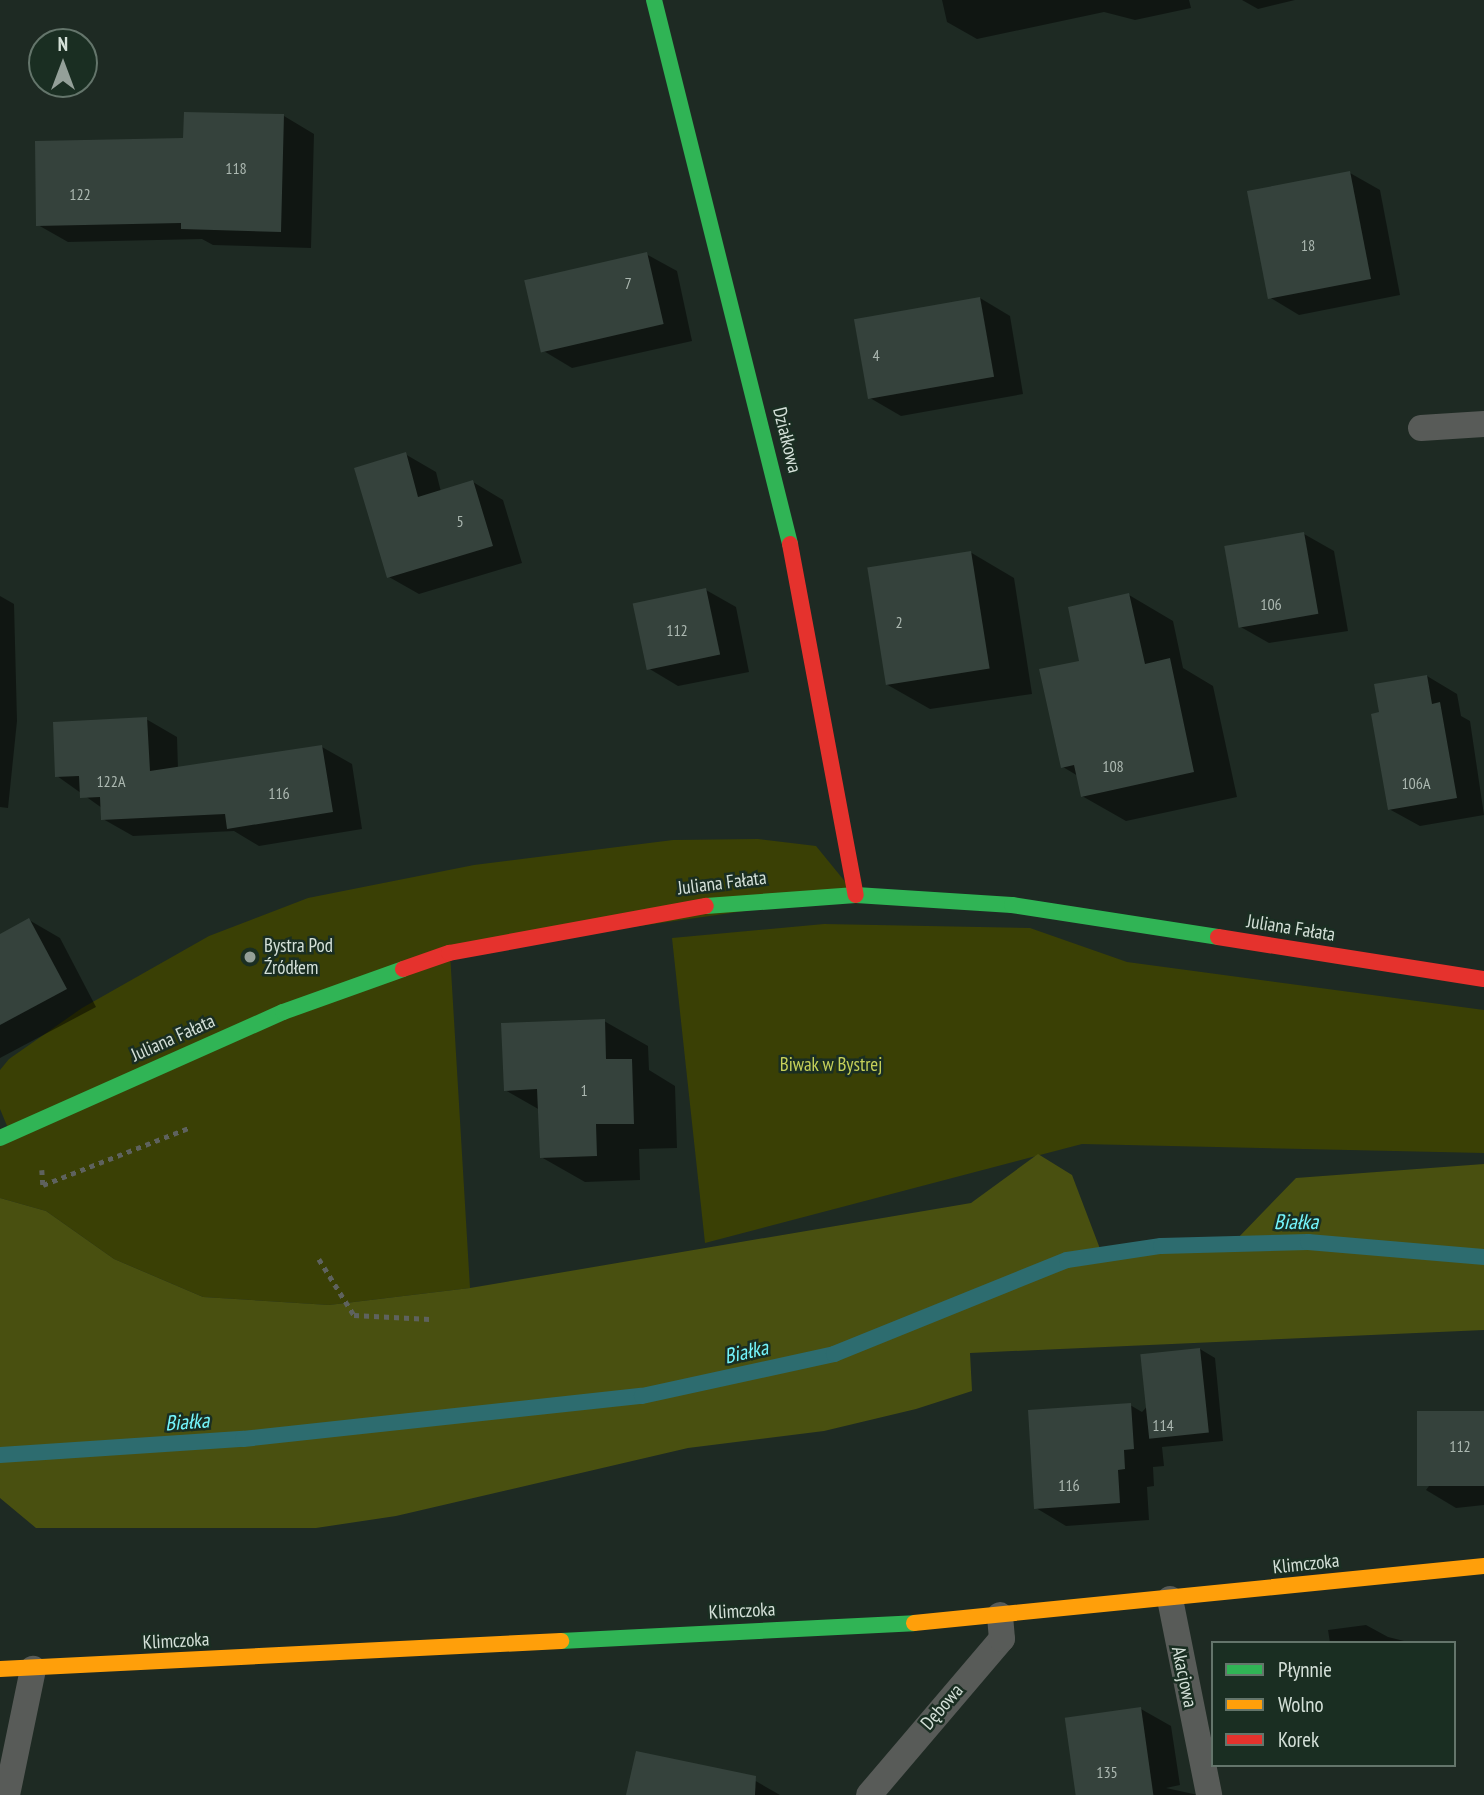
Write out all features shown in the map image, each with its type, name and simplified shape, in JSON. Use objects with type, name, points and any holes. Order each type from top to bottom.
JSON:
[{"type":"street","name":"Działkowa","points":[[654,0],[784,514],[856,895]]},
{"type":"street","name":"Juliana Fałata","points":[[0,1138],[283,1012],[449,953],[742,899],[856,895],[1012,905],[1484,979]]},
{"type":"street","name":"Klimczoka","points":[[0,1670],[1000,1615],[1484,1566]]},
{"type":"lane","points":[[1421,428],[1484,425]]},
{"type":"lane","name":"Akacjowa","points":[[1170,1599],[1209,1795]]},
{"type":"lane","name":"Dębowa","points":[[869,1795],[1002,1639],[1000,1615]]},
{"type":"lane","points":[[7,1795],[33,1669]]},
{"type":"path","points":[[41,1158],[43,1185],[191,1127]]},
{"type":"path","points":[[319,1259],[354,1315],[430,1318]]},
{"type":"green space","points":[[758,839],[816,846],[856,895],[450,953],[470,1288],[329,1305],[203,1297],[114,1259],[46,1211],[0,1198],[0,1138],[10,1133],[0,1109],[0,1070],[9,1059],[82,1008],[209,936],[308,898],[474,865],[673,840]]},
{"type":"green space","name":"Biwak w Bystrej","points":[[824,924],[1030,928],[1127,962],[1484,1010],[1484,1153],[1082,1144],[705,1243],[672,938]]},
{"type":"green space","points":[[1038,1154],[1072,1175],[1102,1254],[1235,1241],[1296,1178],[1484,1164],[1484,1330],[970,1353],[972,1391],[916,1409],[824,1431],[688,1448],[396,1516],[316,1528],[36,1528],[0,1498],[0,1198],[46,1211],[114,1259],[203,1297],[329,1305],[470,1288],[971,1203]]},
{"type":"building","points":[[184,112],[284,114],[281,232],[181,229],[181,223],[36,226],[35,141],[183,138]]},
{"type":"building","points":[[1350,171],[1371,279],[1268,299],[1247,191]]},
{"type":"building","points":[[647,252],[664,324],[541,352],[524,280]]},
{"type":"building","points":[[980,297],[994,377],[868,399],[854,319]]},
{"type":"building","points":[[406,452],[418,497],[473,480],[493,546],[387,578],[354,468]]},
{"type":"building","points":[[1304,532],[1318,614],[1239,628],[1224,546]]},
{"type":"building","points":[[971,551],[990,669],[886,685],[867,567]]},
{"type":"building","points":[[706,588],[720,655],[647,670],[633,604]]},
{"type":"building","points":[[1129,593],[1145,664],[1170,658],[1194,772],[1081,797],[1074,765],[1061,768],[1039,669],[1079,661],[1068,607]]},
{"type":"building","points":[[1427,675],[1432,704],[1440,702],[1457,798],[1388,810],[1371,714],[1379,712],[1374,684]]},
{"type":"building","points":[[147,717],[150,771],[322,745],[333,812],[227,829],[225,814],[101,820],[100,797],[80,798],[79,776],[55,777],[53,722]]},
{"type":"building","points":[[29,918],[67,989],[0,1025],[0,934]]},
{"type":"building","points":[[605,1019],[606,1059],[632,1059],[634,1124],[596,1124],[597,1156],[540,1158],[537,1089],[504,1091],[501,1023]]},
{"type":"building","points":[[1200,1348],[1209,1433],[1149,1439],[1140,1354]]},
{"type":"building","points":[[1131,1403],[1134,1449],[1124,1450],[1125,1469],[1118,1470],[1120,1503],[1034,1509],[1028,1410]]},
{"type":"building","points":[[1417,1411],[1484,1411],[1484,1486],[1417,1486]]},
{"type":"building","points":[[1141,1707],[1153,1795],[1076,1795],[1065,1718]]},
{"type":"building","points":[[636,1751],[756,1776],[755,1795],[626,1795]]},
{"type":"waterway","name":"Białka","points":[[0,1455],[243,1439],[642,1396],[834,1354],[1067,1260],[1161,1246],[1308,1242],[1484,1257]]},
{"type":"traffic: fast","points":[[654,0],[790,544]]},
{"type":"traffic: fast","points":[[706,906],[856,895],[1012,905],[1218,937]]},
{"type":"traffic: fast","points":[[0,1138],[283,1012],[403,969]]},
{"type":"traffic: fast","points":[[561,1641],[914,1623]]},
{"type":"traffic: slow","points":[[914,1623],[1484,1566]]},
{"type":"traffic: slow","points":[[0,1669],[561,1641]]},
{"type":"traffic: jam","points":[[790,544],[856,895]]},
{"type":"traffic: jam","points":[[403,969],[449,953],[706,906]]},
{"type":"traffic: jam","points":[[1218,937],[1484,979]]},
{"type":"place","name":"Bystra Pod Źródłem","points":[[250,957]]}]
